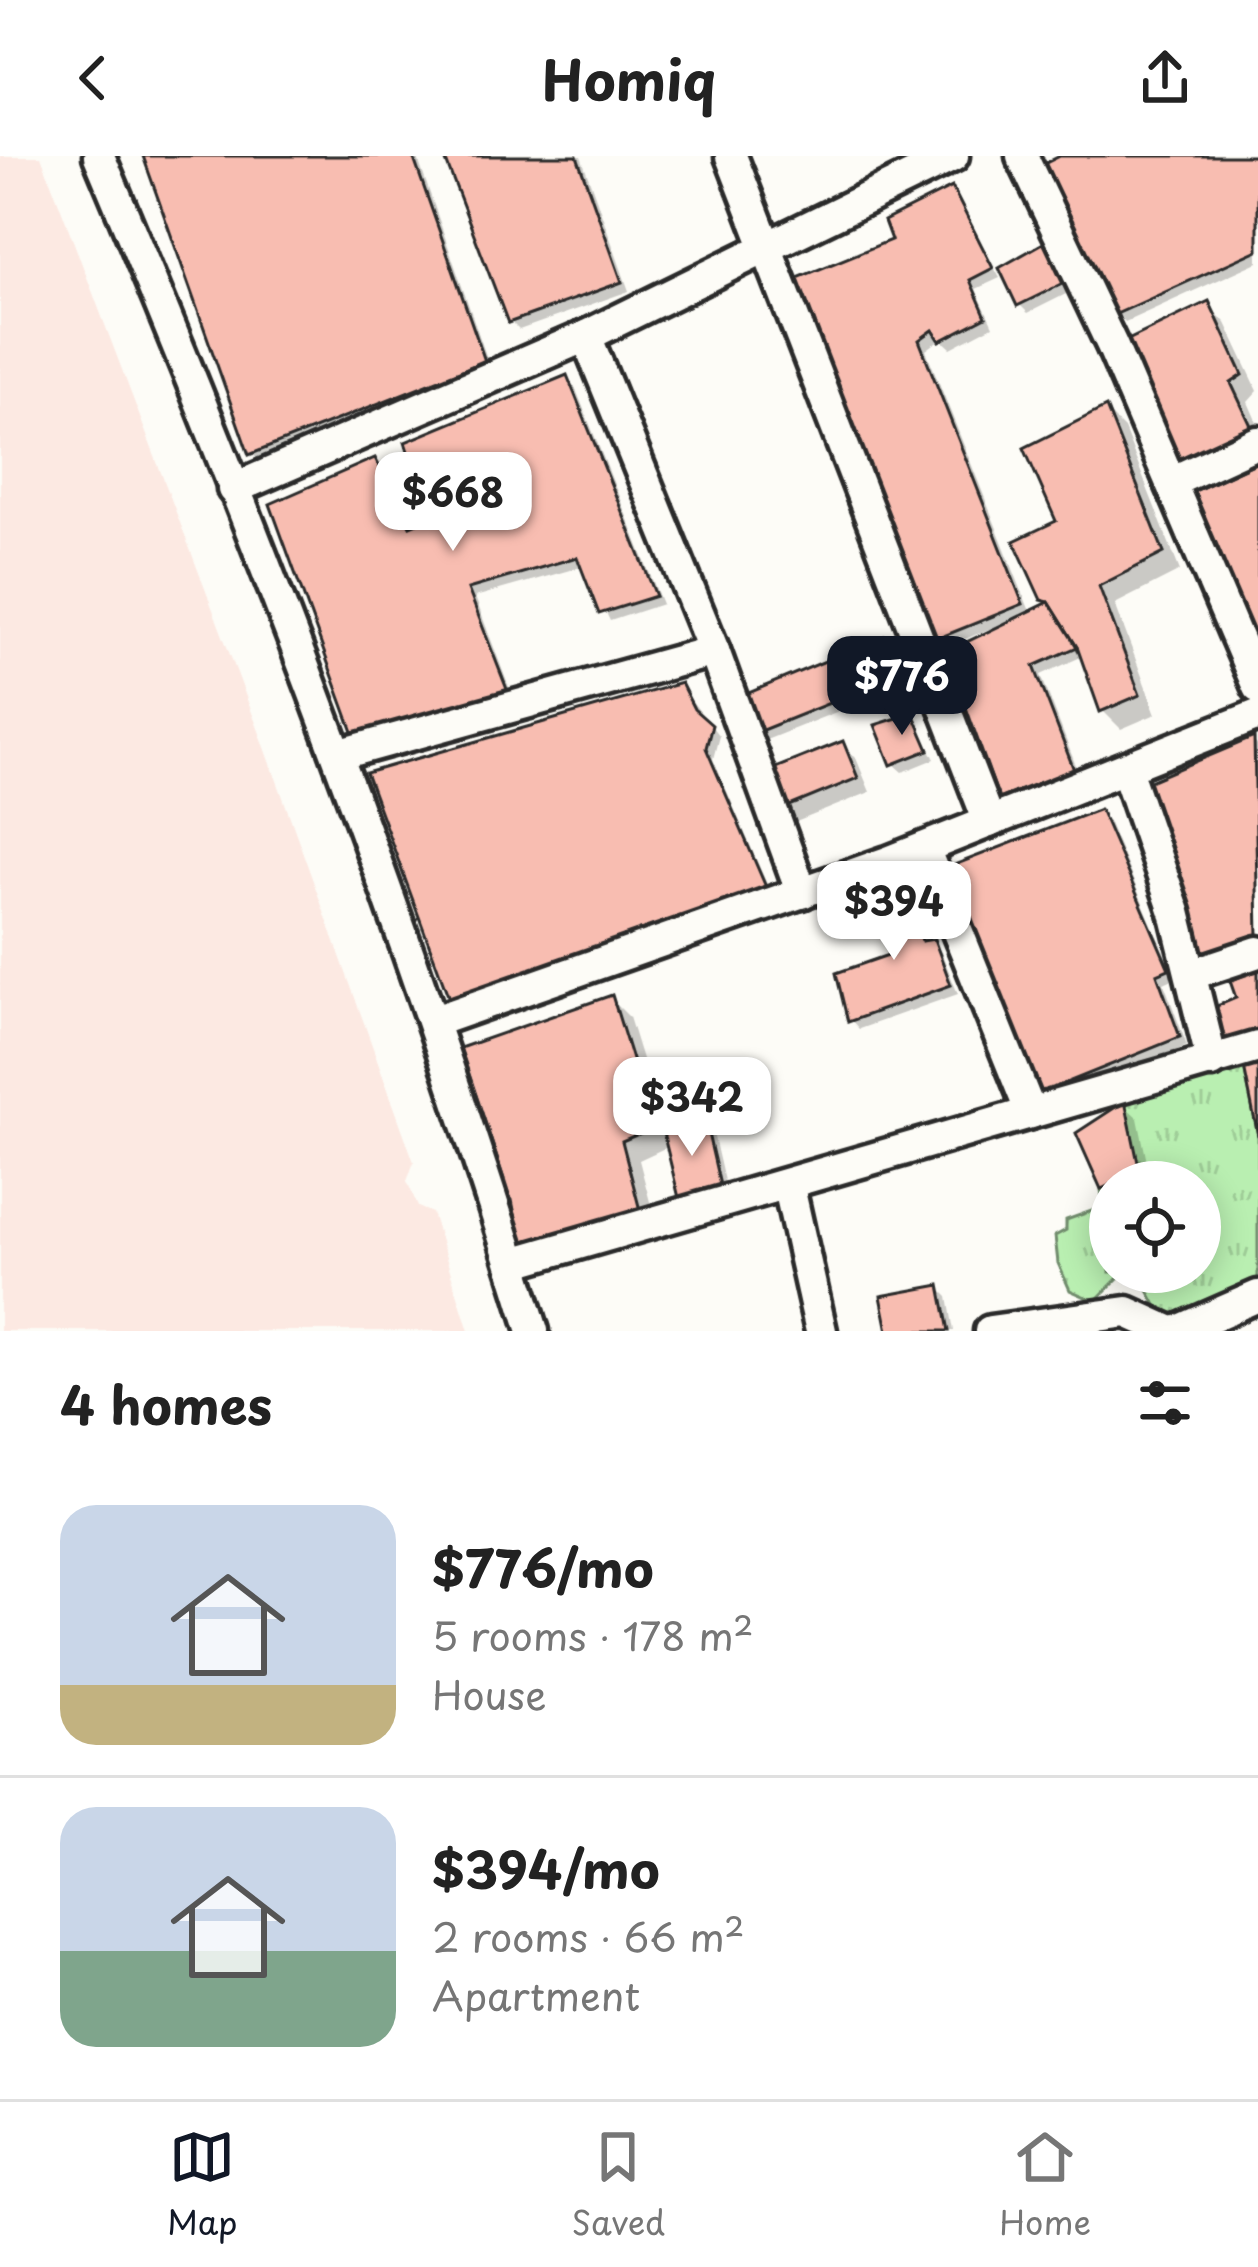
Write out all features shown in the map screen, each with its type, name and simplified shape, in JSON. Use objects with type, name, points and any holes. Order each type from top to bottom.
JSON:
[{"type":"street","points":[[99,156],[340,754],[435,1021],[532,1331]]},
{"type":"street","points":[[731,156],[989,822]]},
{"type":"street","points":[[233,490],[586,336],[953,156]]},
{"type":"street","points":[[1022,156],[1171,482],[1258,687]]},
{"type":"street","points":[[586,336],[714,651],[802,893]]},
{"type":"street","points":[[1171,482],[1258,442]]},
{"type":"street","points":[[340,754],[714,651]]},
{"type":"street","points":[[435,1021],[924,848],[1258,715]]},
{"type":"street","points":[[1126,769],[1192,974],[1212,1062]]},
{"type":"street","points":[[924,848],[1031,1113]]},
{"type":"street","points":[[1192,974],[1258,952]]},
{"type":"street","points":[[512,1263],[789,1187],[1258,1047]]},
{"type":"street","points":[[789,1187],[821,1331]]},
{"type":"street","points":[[1178,1331],[1258,1296]]},
{"type":"street","points":[[990,1331],[1127,1312],[1168,1331]]},
{"type":"shaded area","points":[[0,156],[41,156],[262,739],[414,1162],[407,1181],[418,1207],[432,1213],[469,1331],[0,1331]]},
{"type":"green space","points":[[1244,1067],[1258,1136],[1258,1289],[1168,1327],[1149,1293],[1221,1293],[1221,1161],[1137,1161],[1125,1101]]},
{"type":"green space","points":[[1089,1212],[1089,1293],[1103,1293],[1095,1301],[1070,1290],[1058,1263],[1055,1236],[1066,1230],[1066,1220]]},
{"type":"building","points":[[143,156],[413,156],[485,361],[249,455]]},
{"type":"building","points":[[444,156],[577,156],[622,282],[508,323]]},
{"type":"building","points":[[1060,156],[1258,156],[1258,250],[1114,315],[1044,164]]},
{"type":"building","points":[[952,187],[993,268],[970,280],[986,317],[940,341],[933,330],[919,340],[1023,604],[934,640],[795,279],[891,240],[884,221]]},
{"type":"building","points":[[1045,242],[1066,282],[1017,306],[999,268]]},
{"type":"building","points":[[1209,301],[1243,375],[1231,383],[1255,434],[1184,468],[1126,341]]},
{"type":"building","points":[[567,375],[656,596],[599,614],[577,557],[468,589],[510,697],[356,740],[270,504],[375,458],[410,526],[429,518],[405,442]]},
{"type":"building","points":[[1106,407],[1164,553],[1099,586],[1140,695],[1100,712],[1077,647],[1049,602],[1041,600],[1014,541],[1056,521],[1024,448]]},
{"type":"building","points":[[1258,462],[1258,659],[1188,494]]},
{"type":"building","points":[[1049,602],[1077,647],[1034,666],[1074,770],[999,799],[946,652]]},
{"type":"building","points":[[885,636],[902,674],[755,733],[739,697]]},
{"type":"building","points":[[681,683],[694,709],[712,725],[706,748],[769,894],[450,1001],[366,773]]},
{"type":"building","points":[[913,713],[929,750],[891,765],[875,725]]},
{"type":"building","points":[[1254,737],[1258,937],[1195,959],[1138,786]]},
{"type":"building","points":[[843,741],[858,778],[780,810],[765,772]]},
{"type":"building","points":[[1100,809],[1169,969],[1157,974],[1180,1037],[1041,1093],[941,870]]},
{"type":"building","points":[[907,884],[922,941],[934,939],[951,985],[848,1022],[836,973],[891,954],[874,898]]},
{"type":"building","points":[[1258,969],[1258,1039],[1220,1053],[1205,1011],[1236,998],[1230,981]]},
{"type":"building","points":[[612,995],[653,1128],[622,1141],[642,1218],[521,1246],[512,1200],[500,1185],[504,1179],[460,1048]]},
{"type":"building","points":[[1258,1063],[1258,1136],[1244,1067]]},
{"type":"building","points":[[1125,1101],[1138,1161],[1089,1162],[1076,1133]]},
{"type":"building","points":[[703,1112],[722,1194],[681,1206],[661,1124]]},
{"type":"building","points":[[940,1285],[949,1331],[888,1331],[881,1296]]}]
